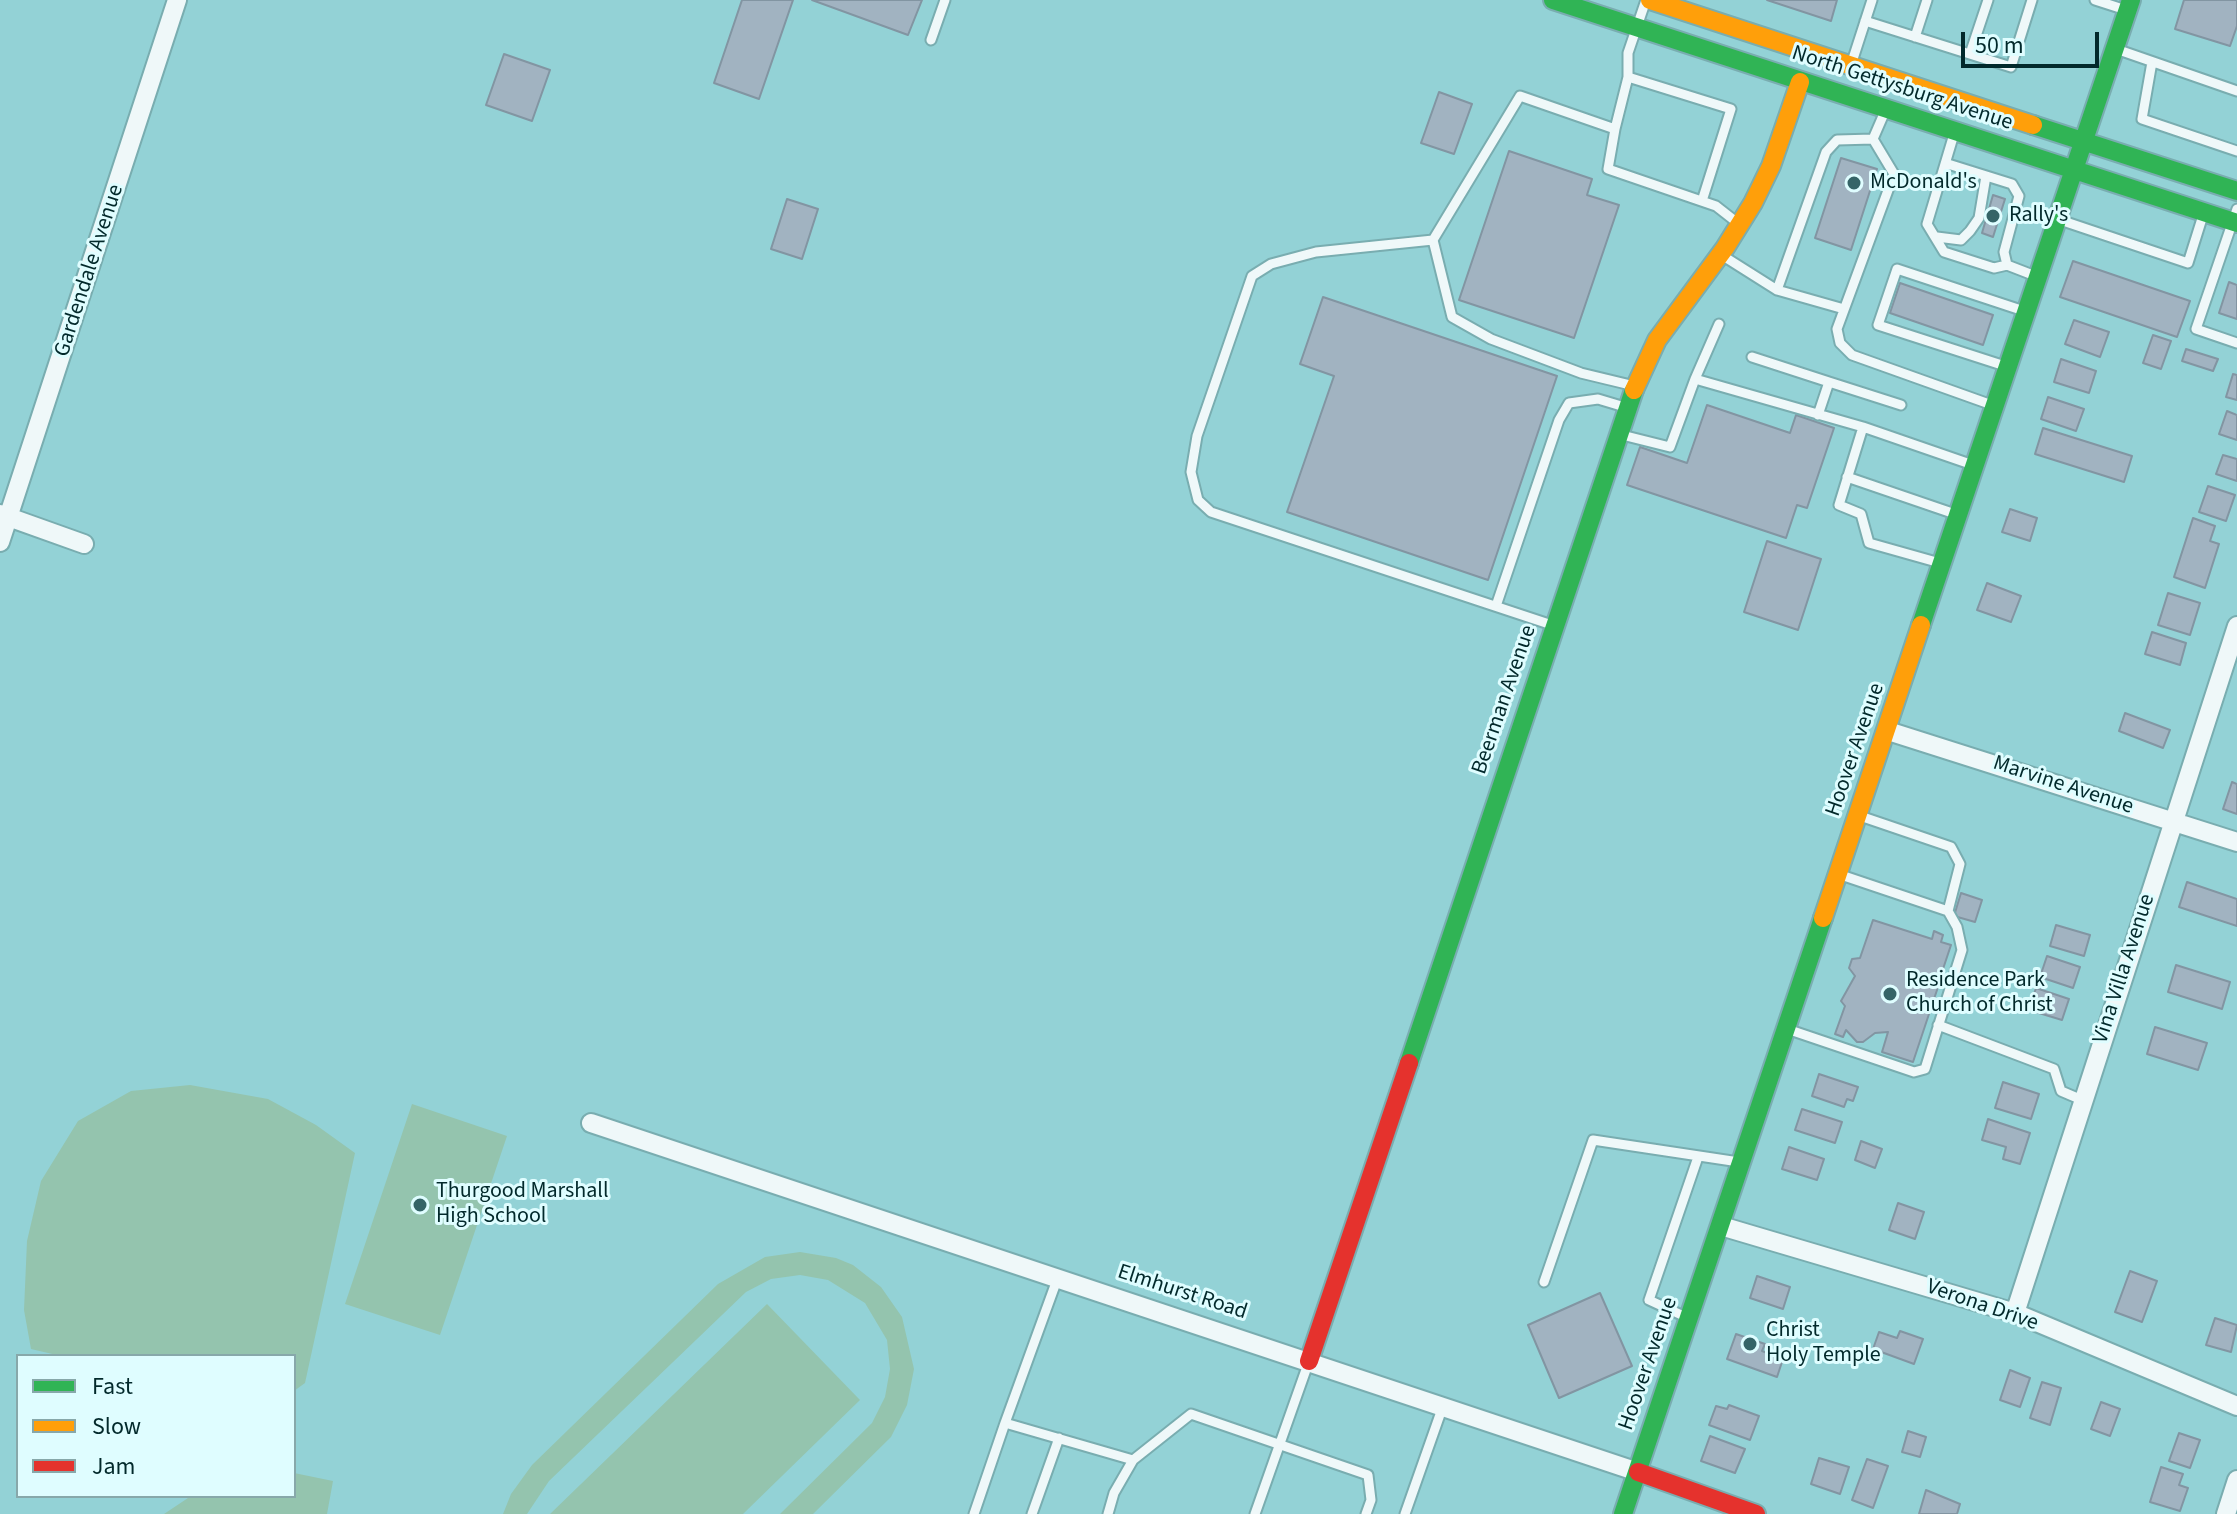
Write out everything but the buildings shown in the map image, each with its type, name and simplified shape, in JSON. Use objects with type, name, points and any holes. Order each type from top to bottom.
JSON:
[{"type":"street","name":"Gardendale Avenue","points":[[0,542],[4,516],[177,0]]},
{"type":"street","name":"North Gettysburg Avenue","points":[[1553,0],[2204,212],[2236,218]]},
{"type":"street","name":"North Gettysburg Avenue","points":[[1648,0],[1692,6],[1851,65],[2237,191]]},
{"type":"street","name":"Hoover Avenue","points":[[1623,1514],[1860,816],[2129,5]]},
{"type":"street","name":"Beerman Avenue","points":[[1309,1361],[1636,386],[1657,340],[1741,225],[1771,166],[1800,82]]},
{"type":"street","points":[[4,516],[84,544]]},
{"type":"street","name":"Vina Villa Avenue","points":[[2015,1313],[2237,626]]},
{"type":"street","name":"Marvine Avenue","points":[[1888,731],[2237,842]]},
{"type":"street","name":"Elmhurst Road","points":[[591,1123],[1309,1361],[1756,1514]]},
{"type":"street","name":"Verona Drive","points":[[1721,1226],[2015,1313],[2237,1406]]},
{"type":"street","points":[[2226,1514],[2237,1480]]},
{"type":"lane","points":[[931,40],[945,0]]},
{"type":"lane","points":[[1648,0],[1628,53],[1628,77],[1608,169],[1702,201],[1741,225]]},
{"type":"lane","points":[[1851,65],[1872,0]]},
{"type":"lane","points":[[1915,37],[1927,0]]},
{"type":"lane","points":[[1970,54],[1988,0]]},
{"type":"lane","points":[[1865,21],[2011,67],[2032,0]]},
{"type":"lane","points":[[2095,0],[2129,5]]},
{"type":"lane","points":[[1679,41],[1692,6]]},
{"type":"lane","points":[[2115,48],[2237,91]]},
{"type":"lane","points":[[2152,62],[2142,119],[2237,151]]},
{"type":"lane","points":[[1628,77],[1731,109],[1702,201]]},
{"type":"lane","points":[[1615,129],[1520,96],[1433,240],[1452,317],[1491,339],[1568,368],[1636,386]]},
{"type":"lane","points":[[1873,139],[1886,109]]},
{"type":"lane","points":[[1955,131],[1948,164],[1927,224],[1944,252],[1994,268],[2007,265],[2038,277]]},
{"type":"lane","points":[[1777,290],[1826,152],[1837,140],[1873,139]]},
{"type":"lane","points":[[1873,139],[1894,174],[1837,329],[1840,343],[1852,355],[1995,406]]},
{"type":"lane","points":[[1948,164],[2012,184],[2019,196],[2004,252],[2007,265]]},
{"type":"lane","points":[[1937,237],[1961,240],[1970,231],[1979,218],[1986,176]]},
{"type":"lane","points":[[2057,219],[2188,263],[2204,212]]},
{"type":"lane","points":[[2236,218],[2196,329],[2237,343]]},
{"type":"lane","points":[[1433,240],[1316,252],[1271,264],[1252,276],[1197,436],[1192,482],[1198,500],[1211,512],[1556,626]]},
{"type":"lane","points":[[1720,254],[1777,290],[1844,309]]},
{"type":"lane","points":[[2008,367],[1878,325],[1897,269],[2026,311]]},
{"type":"lane","points":[[1619,435],[1670,447],[1719,324]]},
{"type":"lane","points":[[1752,357],[1901,405]]},
{"type":"lane","points":[[1695,379],[1863,427],[1976,466]]},
{"type":"lane","points":[[1818,415],[1829,382]]},
{"type":"lane","points":[[1496,606],[1559,420],[1569,403],[1598,399],[1628,408]]},
{"type":"lane","points":[[1863,427],[1839,505],[1861,514],[1869,543],[1943,564]]},
{"type":"lane","points":[[1847,477],[1959,515]]},
{"type":"lane","points":[[1860,816],[1951,847],[1960,864],[1948,911]]},
{"type":"lane","points":[[1787,1029],[1914,1072],[1925,1069],[1962,950],[1957,927],[1948,911],[1840,874]]},
{"type":"lane","points":[[1938,1025],[2054,1069],[2061,1091],[2082,1100]]},
{"type":"lane","points":[[1544,1282],[1593,1140],[1742,1163]]},
{"type":"lane","points":[[1690,1319],[1649,1300],[1698,1157]]},
{"type":"lane","points":[[974,1514],[1058,1277]]},
{"type":"lane","points":[[1255,1514],[1309,1361]]},
{"type":"lane","points":[[1405,1514],[1443,1406]]},
{"type":"lane","points":[[1108,1514],[1114,1493],[1133,1460],[1191,1414],[1368,1475],[1371,1500],[1366,1514]]},
{"type":"lane","points":[[1005,1423],[1133,1460]]},
{"type":"lane","points":[[1032,1514],[1059,1438]]},
{"type":"green space","points":[[190,1085],[268,1099],[316,1125],[355,1153],[305,1383],[296,1390],[296,1354],[52,1354],[31,1349],[24,1310],[27,1241],[41,1181],[78,1121],[131,1091]]},
{"type":"green space","points":[[412,1104],[507,1136],[440,1335],[345,1304]]},
{"type":"green space","points":[[800,1252],[836,1258],[853,1265],[881,1287],[902,1317],[914,1369],[907,1405],[891,1437],[813,1514],[780,1514],[872,1423],[885,1397],[890,1369],[887,1340],[865,1303],[828,1280],[800,1275],[771,1279],[746,1292],[549,1481],[527,1514],[503,1514],[511,1494],[532,1465],[718,1284],[765,1257]]},
{"type":"green space","points":[[767,1304],[860,1400],[743,1514],[550,1514]]},
{"type":"green space","points":[[296,1473],[333,1481],[327,1514],[164,1514],[188,1498],[296,1498]]},
{"type":"traffic: fast","points":[[1553,0],[2237,223]]},
{"type":"traffic: fast","points":[[1921,625],[2131,0]]},
{"type":"traffic: fast","points":[[2033,125],[2237,191]]},
{"type":"traffic: fast","points":[[1409,1063],[1634,390]]},
{"type":"traffic: fast","points":[[1623,1514],[1823,918]]},
{"type":"traffic: slow","points":[[1650,0],[2033,125]]},
{"type":"traffic: slow","points":[[1634,390],[1657,340],[1725,248],[1753,203],[1771,166],[1800,82]]},
{"type":"traffic: slow","points":[[1823,918],[1921,625]]},
{"type":"traffic: jam","points":[[1309,1361],[1409,1063]]},
{"type":"traffic: jam","points":[[1638,1472],[1756,1514]]},
{"type":"place","name":"McDonald's","points":[[1854,183]]},
{"type":"place","name":"Rally's","points":[[1993,216]]},
{"type":"place","name":"Residence Park Church of Christ","points":[[1890,994]]},
{"type":"place","name":"Thurgood Marshall High School","points":[[420,1205]]},
{"type":"place","name":"Christ Holy Temple","points":[[1750,1344]]}]
